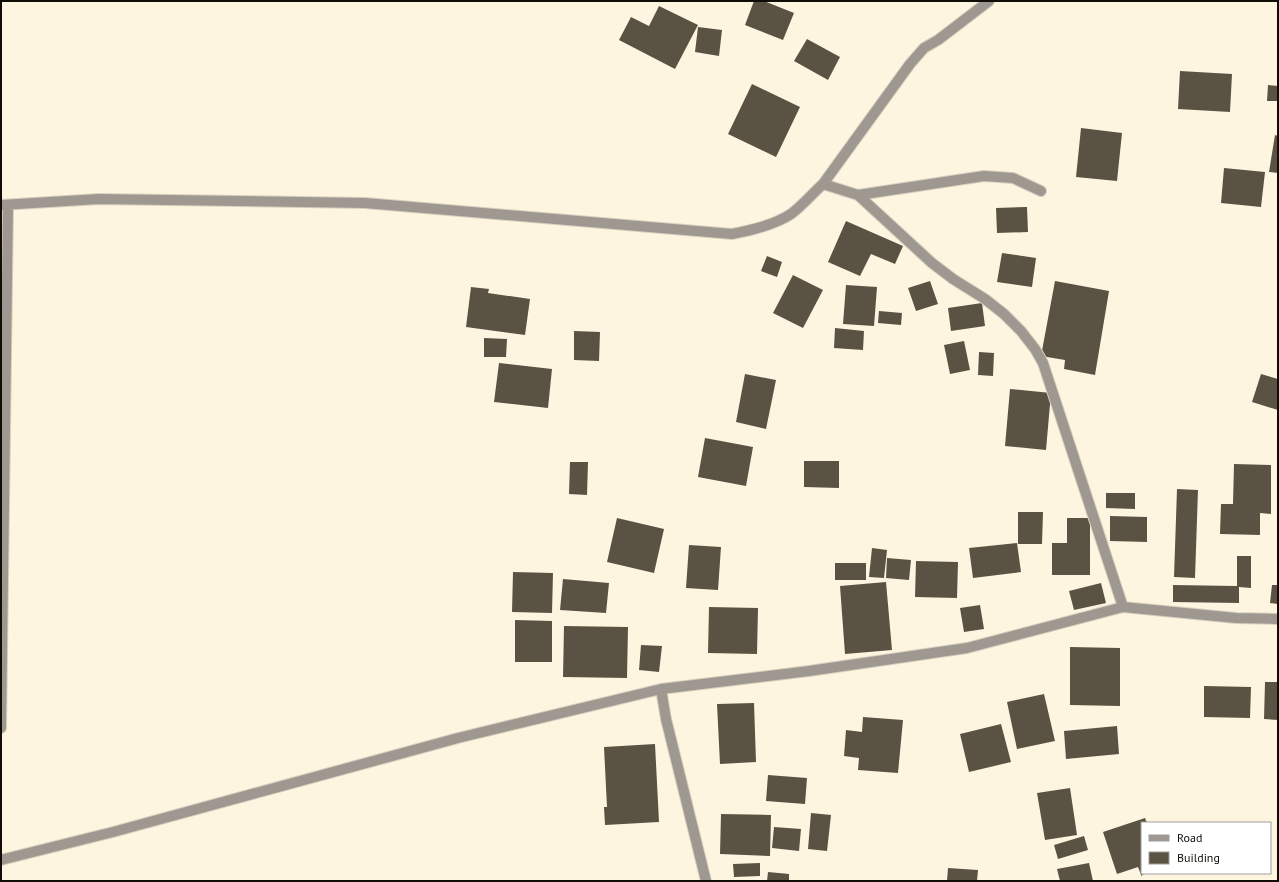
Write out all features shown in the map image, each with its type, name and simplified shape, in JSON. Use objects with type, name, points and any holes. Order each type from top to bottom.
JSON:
[{"type":"street","points":[[1,728],[5,206],[99,200],[365,203],[732,234],[754,229],[791,214],[823,184],[910,64],[924,48],[938,40],[989,1]]},
{"type":"street","points":[[858,195],[984,176],[1013,178],[1041,191]]},
{"type":"street","points":[[823,184],[858,195],[932,264],[985,299],[1004,314],[1021,331],[1035,349],[1043,363],[1123,607]]},
{"type":"street","points":[[1,860],[113,832],[458,738],[661,688],[809,671],[967,648],[1123,607],[1236,618],[1278,619]]},
{"type":"street","points":[[661,688],[666,719],[706,881]]},
{"type":"building","points":[[754,1],[764,1],[794,13],[783,40],[745,25]]},
{"type":"building","points":[[659,6],[698,25],[675,69],[619,40],[631,17],[649,26]]},
{"type":"building","points":[[698,27],[722,30],[719,56],[695,52]]},
{"type":"building","points":[[807,39],[840,57],[828,80],[794,61]]},
{"type":"building","points":[[1180,71],[1232,74],[1230,112],[1178,109]]},
{"type":"building","points":[[752,84],[800,107],[776,157],[728,134]]},
{"type":"building","points":[[1268,85],[1278,86],[1278,101],[1267,101]]},
{"type":"building","points":[[1081,128],[1122,133],[1117,181],[1076,177]]},
{"type":"building","points":[[1275,135],[1278,136],[1278,173],[1269,172]]},
{"type":"building","points":[[1224,168],[1265,172],[1261,207],[1221,203]]},
{"type":"building","points":[[1027,207],[1028,232],[997,233],[996,208]]},
{"type":"building","points":[[846,221],[903,246],[895,264],[871,254],[860,276],[828,262]]},
{"type":"building","points":[[1002,253],[1036,258],[1032,287],[997,282]]},
{"type":"building","points":[[767,256],[782,262],[777,277],[761,271]]},
{"type":"building","points":[[793,275],[823,290],[803,328],[773,313]]},
{"type":"building","points":[[930,281],[938,304],[916,311],[908,288]]},
{"type":"building","points":[[1055,281],[1109,291],[1095,375],[1064,369],[1065,360],[1041,356]]},
{"type":"building","points":[[846,285],[877,287],[874,326],[843,324]]},
{"type":"building","points":[[471,287],[489,289],[488,293],[530,299],[525,335],[466,327]]},
{"type":"building","points":[[982,303],[985,326],[951,331],[948,308]]},
{"type":"building","points":[[879,311],[902,313],[901,325],[878,323]]},
{"type":"building","points":[[835,328],[864,331],[863,350],[834,348]]},
{"type":"building","points":[[574,331],[600,332],[599,361],[574,360]]},
{"type":"building","points":[[484,338],[507,339],[506,357],[484,357]]},
{"type":"building","points":[[964,341],[970,370],[950,374],[944,345]]},
{"type":"building","points":[[979,352],[994,353],[993,376],[978,375]]},
{"type":"building","points":[[499,363],[552,369],[548,408],[494,402]]},
{"type":"building","points":[[745,374],[776,380],[766,429],[736,422]]},
{"type":"building","points":[[1261,374],[1278,379],[1278,410],[1252,402]]},
{"type":"building","points":[[1010,389],[1051,393],[1046,450],[1005,446]]},
{"type":"building","points":[[705,438],[753,447],[746,486],[698,477]]},
{"type":"building","points":[[804,461],[839,461],[839,488],[804,487]]},
{"type":"building","points":[[570,462],[588,462],[587,495],[569,494]]},
{"type":"building","points":[[1234,464],[1271,465],[1271,514],[1260,513],[1260,535],[1220,534],[1221,504],[1233,504]]},
{"type":"building","points":[[1177,489],[1198,490],[1195,578],[1174,577]]},
{"type":"building","points":[[1106,493],[1135,493],[1135,509],[1106,508]]},
{"type":"building","points":[[1018,512],[1043,512],[1042,544],[1018,544]]},
{"type":"building","points":[[1110,516],[1147,517],[1147,542],[1110,541]]},
{"type":"building","points":[[617,518],[664,529],[654,573],[607,562]]},
{"type":"building","points":[[1067,518],[1090,518],[1090,575],[1052,575],[1052,543],[1067,543]]},
{"type":"building","points":[[1017,543],[1021,572],[973,578],[969,548]]},
{"type":"building","points":[[689,545],[721,547],[718,590],[686,588]]},
{"type":"building","points":[[872,548],[887,550],[884,578],[869,577]]},
{"type":"building","points":[[1237,556],[1251,556],[1251,588],[1239,587],[1239,603],[1173,602],[1173,585],[1237,586]]},
{"type":"building","points":[[887,558],[911,560],[909,580],[886,578]]},
{"type":"building","points":[[916,561],[958,562],[957,598],[915,597]]},
{"type":"building","points":[[835,563],[866,563],[866,580],[835,580]]},
{"type":"building","points":[[513,572],[553,573],[552,613],[512,612]]},
{"type":"building","points":[[563,579],[609,583],[606,613],[560,610]]},
{"type":"building","points":[[886,582],[892,650],[845,654],[840,586]]},
{"type":"building","points":[[1101,583],[1106,603],[1074,610],[1069,591]]},
{"type":"building","points":[[1272,585],[1278,585],[1278,604],[1270,603]]},
{"type":"building","points":[[980,605],[984,629],[964,632],[960,608]]},
{"type":"building","points":[[709,607],[758,608],[757,654],[708,653]]},
{"type":"building","points":[[515,620],[552,621],[552,662],[515,662]]},
{"type":"building","points":[[564,626],[628,627],[627,678],[563,677]]},
{"type":"building","points":[[641,645],[662,646],[659,672],[639,670]]},
{"type":"building","points":[[1070,647],[1120,648],[1120,706],[1070,705]]},
{"type":"building","points":[[1265,682],[1278,682],[1278,720],[1264,719]]},
{"type":"building","points":[[1204,686],[1251,687],[1250,718],[1204,717]]},
{"type":"building","points":[[1044,694],[1055,741],[1017,749],[1007,702]]},
{"type":"building","points":[[754,703],[756,762],[720,764],[717,704]]},
{"type":"building","points":[[863,717],[903,720],[898,773],[858,770],[859,758],[844,756],[846,730],[862,732]]},
{"type":"building","points":[[1001,724],[1011,762],[969,772],[960,734]]},
{"type":"building","points":[[1117,726],[1119,754],[1066,759],[1064,731]]},
{"type":"building","points":[[655,744],[659,822],[605,825],[604,807],[607,807],[604,747]]},
{"type":"building","points":[[768,775],[807,778],[805,804],[766,801]]},
{"type":"building","points":[[1070,788],[1077,835],[1045,840],[1037,793]]},
{"type":"building","points":[[811,813],[831,815],[827,851],[808,849]]},
{"type":"building","points":[[721,814],[771,815],[770,856],[720,854]]},
{"type":"building","points":[[1145,818],[1147,822],[1141,822],[1141,874],[1144,874],[1142,877],[1138,867],[1117,874],[1103,832]]},
{"type":"building","points":[[774,827],[801,829],[799,851],[772,848]]},
{"type":"building","points":[[1084,836],[1088,850],[1058,859],[1054,845]]},
{"type":"building","points":[[760,863],[760,876],[734,877],[733,864]]},
{"type":"building","points":[[1089,863],[1093,881],[1060,881],[1057,869]]},
{"type":"building","points":[[948,868],[978,870],[977,881],[947,881]]},
{"type":"building","points":[[768,872],[789,874],[789,881],[767,881]]}]
